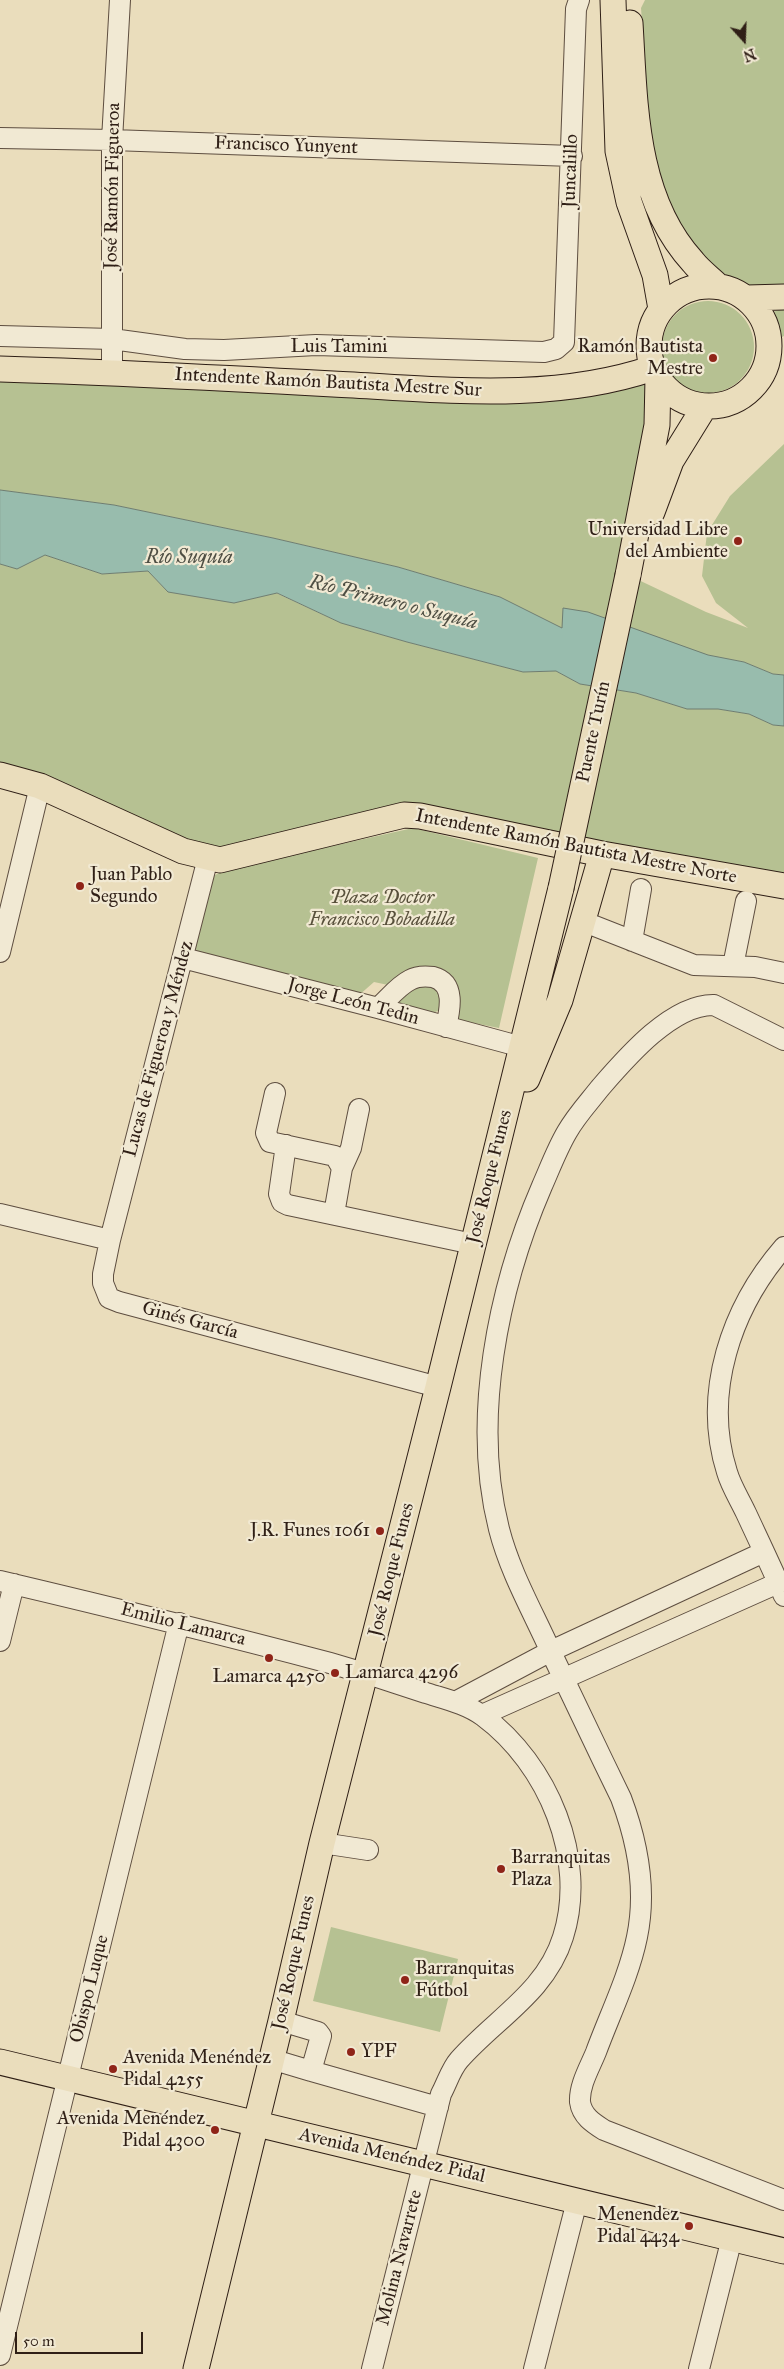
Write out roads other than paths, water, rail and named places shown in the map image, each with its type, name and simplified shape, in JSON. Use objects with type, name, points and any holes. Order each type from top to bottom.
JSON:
[{"type":"main road","points":[[613,0],[618,151],[629,202],[655,274],[661,309]]},
{"type":"main road","points":[[629,0],[635,114],[645,169],[658,206],[674,236],[692,262],[718,286]]},
{"type":"main road","points":[[718,286],[733,290],[747,298],[758,309],[768,331],[769,354],[765,369],[758,382],[747,393],[727,403],[705,406],[678,398],[665,387],[656,373],[648,348],[649,338],[651,328],[661,309],[670,300],[692,288],[718,286]]},
{"type":"main road","points":[[747,298],[784,297]]},
{"type":"main road","points":[[765,369],[784,353]]},
{"type":"main road","name":"Intendente Ramón Bautista Mestre Sur","points":[[0,369],[112,372],[452,390],[554,390],[656,373]]},
{"type":"main road","name":"Puente Turín","points":[[561,888],[628,575],[657,425],[656,373]]},
{"type":"main road","name":"Puente Turín","points":[[628,575],[671,461],[705,406]]},
{"type":"main road","name":"Intendente Ramón Bautista Mestre Norte","points":[[0,775],[40,786],[183,851],[220,860],[404,815],[420,816],[602,854],[784,886]]},
{"type":"main road","points":[[494,1158],[560,1000],[602,854]]},
{"type":"main road","name":"José Roque Funes","points":[[196,2369],[271,2059],[282,2022],[322,1843],[438,1387],[561,888]]},
{"type":"main road","name":"Avenida Menéndez Pidal","points":[[0,2062],[784,2251]]},
{"type":"street","name":"José Ramón Figueroa","points":[[112,372],[112,140],[120,0]]},
{"type":"street","name":"Juncalillo","points":[[564,342],[576,9],[579,0]]},
{"type":"street","name":"Francisco Yunyent","points":[[0,138],[112,140],[572,156]]},
{"type":"street","name":"Luis Tamini","points":[[0,336],[112,339],[159,348],[224,350],[316,345],[544,352],[556,349],[564,342]]},
{"type":"street","points":[[0,952],[40,786]]},
{"type":"street","name":"Lucas de Figueroa y Méndez","points":[[110,1240],[208,858]]},
{"type":"street","points":[[632,940],[641,889]]},
{"type":"street","points":[[733,966],[746,901]]},
{"type":"street","points":[[582,922],[694,965],[733,966],[784,973]]},
{"type":"street","name":"Jorge León Tedin","points":[[183,958],[522,1047]]},
{"type":"street","points":[[378,1008],[398,988],[411,979],[420,976],[437,978],[444,983],[450,999],[446,1027]]},
{"type":"street","points":[[784,1040],[714,1004],[702,1004],[686,1009],[651,1036],[624,1061],[588,1103],[568,1131],[533,1207],[511,1275],[497,1336],[489,1398],[488,1434],[492,1497],[509,1562],[520,1589],[621,1798],[632,1828],[641,1882],[637,1937],[628,1970],[581,2088],[582,2110],[590,2122],[604,2130],[784,2199]]},
{"type":"street","points":[[275,1093],[266,1139],[270,1142],[335,1156],[342,1168]]},
{"type":"street","points":[[334,1214],[342,1168],[351,1148],[359,1110]]},
{"type":"street","points":[[286,1145],[279,1194],[282,1202],[288,1205],[473,1244]]},
{"type":"street","points":[[0,1214],[110,1240]]},
{"type":"street","name":"Ginés García","points":[[110,1240],[102,1274],[102,1284],[110,1298],[438,1387]]},
{"type":"street","points":[[482,1715],[563,1678],[781,1589],[728,1474],[721,1451],[717,1408],[726,1353],[737,1318],[756,1285],[784,1247]]},
{"type":"street","points":[[455,1702],[551,1651],[764,1552]]},
{"type":"street","points":[[0,1641],[7,1582]]},
{"type":"street","name":"Emilio Lamarca","points":[[7,1582],[179,1623],[366,1673]]},
{"type":"street","name":"Obispo Luque","points":[[0,2355],[179,1623]]},
{"type":"street","name":"Molina Navarrete","points":[[366,1673],[455,1702],[482,1715],[504,1734],[539,1778],[560,1824],[567,1851],[570,1903],[562,1940],[538,1986],[458,2062],[441,2094],[372,2369]]},
{"type":"street","points":[[322,1843],[368,1850]]},
{"type":"street","points":[[282,2022],[318,2032],[321,2036],[311,2071]]},
{"type":"street","points":[[271,2059],[438,2107]]},
{"type":"street","points":[[534,2369],[577,2201]]},
{"type":"street","points":[[699,2369],[732,2238]]},
{"type":"water","name":"Río Suquía","points":[[0,490],[114,505],[273,538],[398,567],[500,597],[562,628],[563,608],[588,612],[708,655],[744,662],[773,674],[784,675],[784,726],[773,725],[749,714],[718,709],[687,709],[636,693],[580,684],[556,671],[523,672],[407,642],[341,623],[277,593],[234,603],[168,592],[148,571],[102,574],[45,555],[17,569],[0,564]]},
{"type":"place","name":"Ramón Bautista Mestre","points":[[713,358]]},
{"type":"place","name":"Universidad Libre del Ambiente","points":[[738,541]]},
{"type":"place","name":"Juan Pablo Segundo","points":[[80,886]]},
{"type":"place","name":"J.R. Funes 1061","points":[[380,1531]]},
{"type":"place","name":"Lamarca 4250","points":[[269,1658]]},
{"type":"place","name":"Lamarca 4296","points":[[335,1673]]},
{"type":"place","name":"Barranquitas Plaza","points":[[501,1869]]},
{"type":"place","name":"Barranquitas Fútbol","points":[[405,1980]]},
{"type":"place","name":"YPF","points":[[351,2052]]},
{"type":"place","name":"Avenida Menéndez Pidal 4255","points":[[113,2069]]},
{"type":"place","name":"Avenida Menéndez Pidal 4300","points":[[215,2130]]},
{"type":"place","name":"Menendez Pidal 4434","points":[[689,2226]]},
{"type":"water label","name":"Río Primero o Suquía","points":[[393,603]]},
{"type":"park label","name":"Plaza Doctor Francisco Bobadilla","points":[[382,909]]}]
